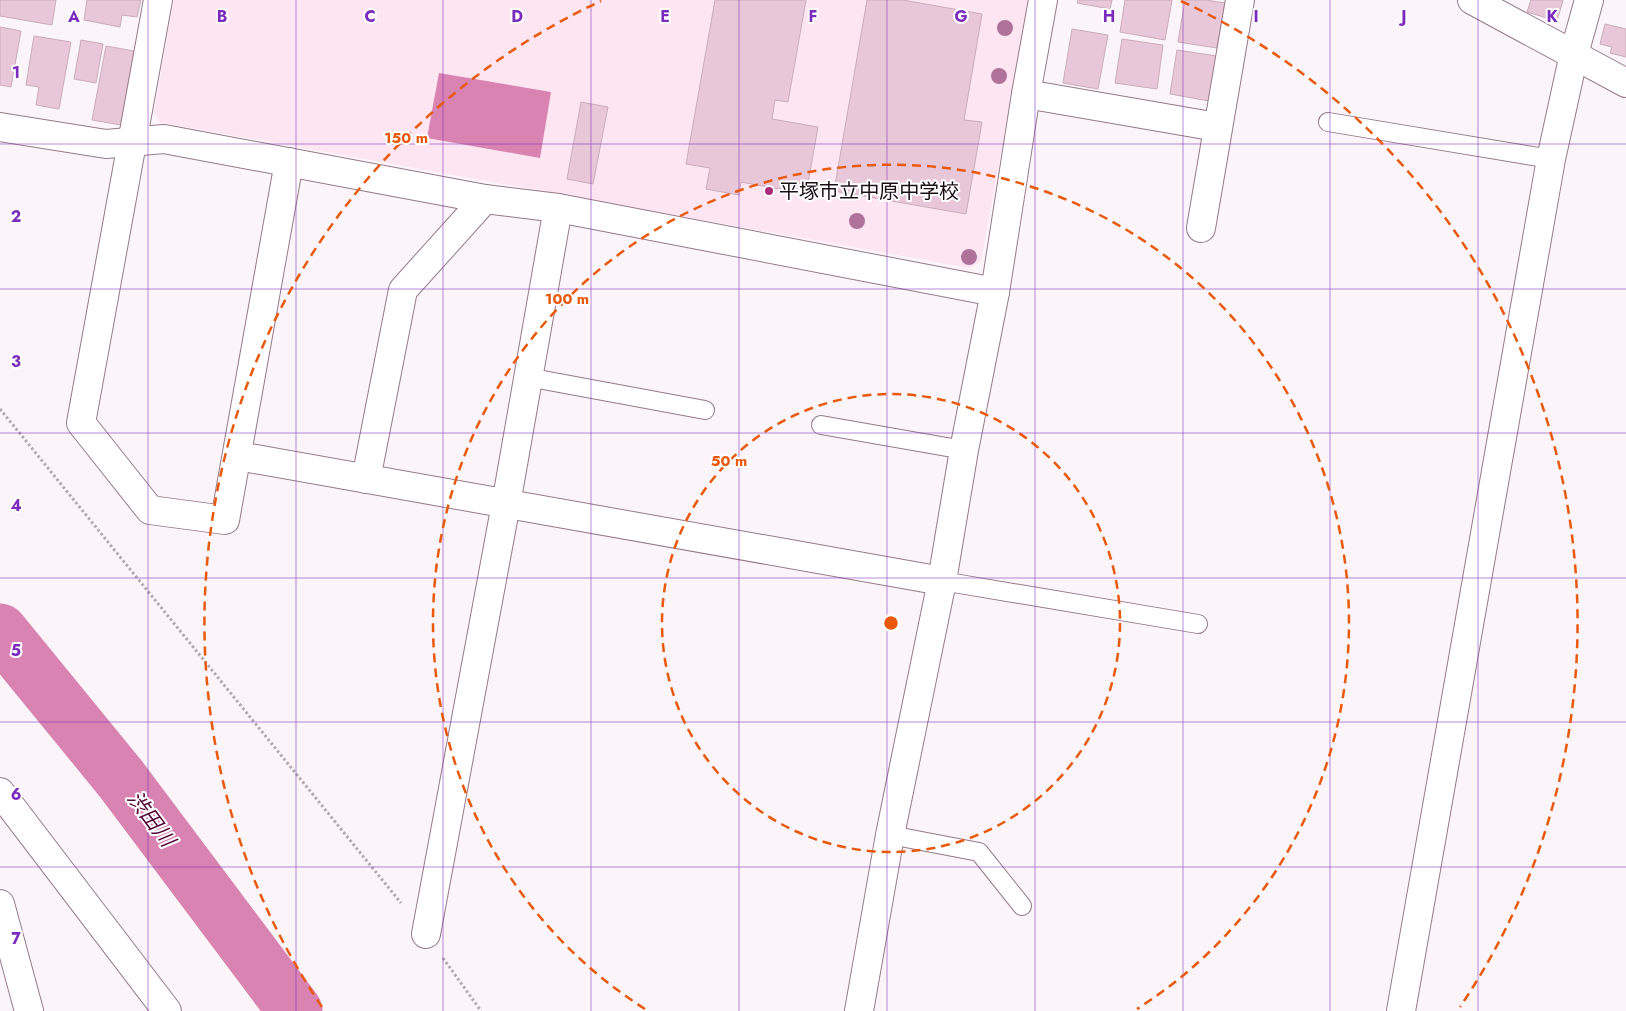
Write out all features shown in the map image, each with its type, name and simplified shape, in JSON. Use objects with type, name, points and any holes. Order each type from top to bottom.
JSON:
[{"type":"street","points":[[158,0],[81,423],[150,510],[226,520],[289,162]]},
{"type":"street","points":[[859,1011],[890,835],[942,581],[964,450],[995,292],[1026,94],[1043,0]]},
{"type":"street","points":[[1201,228],[1240,0]]},
{"type":"street","points":[[1472,0],[1626,83]]},
{"type":"street","points":[[1401,1011],[1551,159],[1574,54],[1589,0]]},
{"type":"street","points":[[1026,94],[1218,128]]},
{"type":"street","points":[[0,127],[106,144],[164,138],[485,199],[558,208],[995,292]]},
{"type":"street","points":[[366,479],[403,290],[485,199]]},
{"type":"street","points":[[426,934],[506,504],[558,208]]},
{"type":"street","points":[[238,456],[942,581]]},
{"type":"street","points":[[0,792],[167,1011]]},
{"type":"street","points":[[0,904],[29,1011]]},
{"type":"lane","points":[[1328,122],[1551,159]]},
{"type":"lane","points":[[528,377],[705,410]]},
{"type":"lane","points":[[821,425],[964,450]]},
{"type":"lane","points":[[942,581],[1198,624]]},
{"type":"lane","points":[[890,835],[980,852],[1022,906]]},
{"type":"path","points":[[0,409],[426,934],[481,1011]]},
{"type":"shaded area","name":"平塚市立中原中学校","points":[[174,0],[1029,0],[981,261],[970,268],[159,122],[154,112]]},
{"type":"shaded area","points":[[439,73],[551,92],[540,158],[427,138]]},
{"type":"building","points":[[0,0],[56,0],[52,25],[0,16]]},
{"type":"building","points":[[87,0],[141,0],[137,17],[122,15],[120,27],[84,20]]},
{"type":"building","points":[[715,0],[806,0],[788,102],[775,100],[772,119],[818,127],[806,194],[741,182],[739,195],[706,189],[710,168],[686,164]]},
{"type":"building","points":[[867,0],[903,0],[982,14],[964,120],[982,122],[966,214],[834,191]]},
{"type":"building","points":[[1078,0],[1112,0],[1110,9],[1077,3]]},
{"type":"building","points":[[1125,0],[1172,0],[1165,40],[1120,32]]},
{"type":"building","points":[[1185,0],[1206,0],[1225,3],[1217,48],[1178,42]]},
{"type":"building","points":[[1531,0],[1563,0],[1557,21],[1527,12]]},
{"type":"building","points":[[1605,24],[1626,29],[1626,57],[1610,53],[1612,47],[1600,44]]},
{"type":"building","points":[[0,27],[21,31],[11,87],[0,85]]},
{"type":"building","points":[[1072,29],[1108,35],[1098,89],[1063,83]]},
{"type":"building","points":[[34,36],[71,42],[59,109],[36,105],[39,87],[26,85]]},
{"type":"building","points":[[1122,39],[1163,45],[1157,89],[1115,83]]},
{"type":"building","points":[[81,40],[103,44],[96,83],[74,79]]},
{"type":"building","points":[[106,46],[134,51],[121,125],[92,120]]},
{"type":"building","points":[[1177,50],[1217,56],[1209,101],[1170,94]]},
{"type":"building","points":[[581,102],[608,107],[593,184],[567,179]]},
{"type":"waterway","name":"渋田川","points":[[0,631],[121,779],[295,1011]]},
{"type":"place","name":"平塚市立中原中学校","points":[[769,191]]}]
